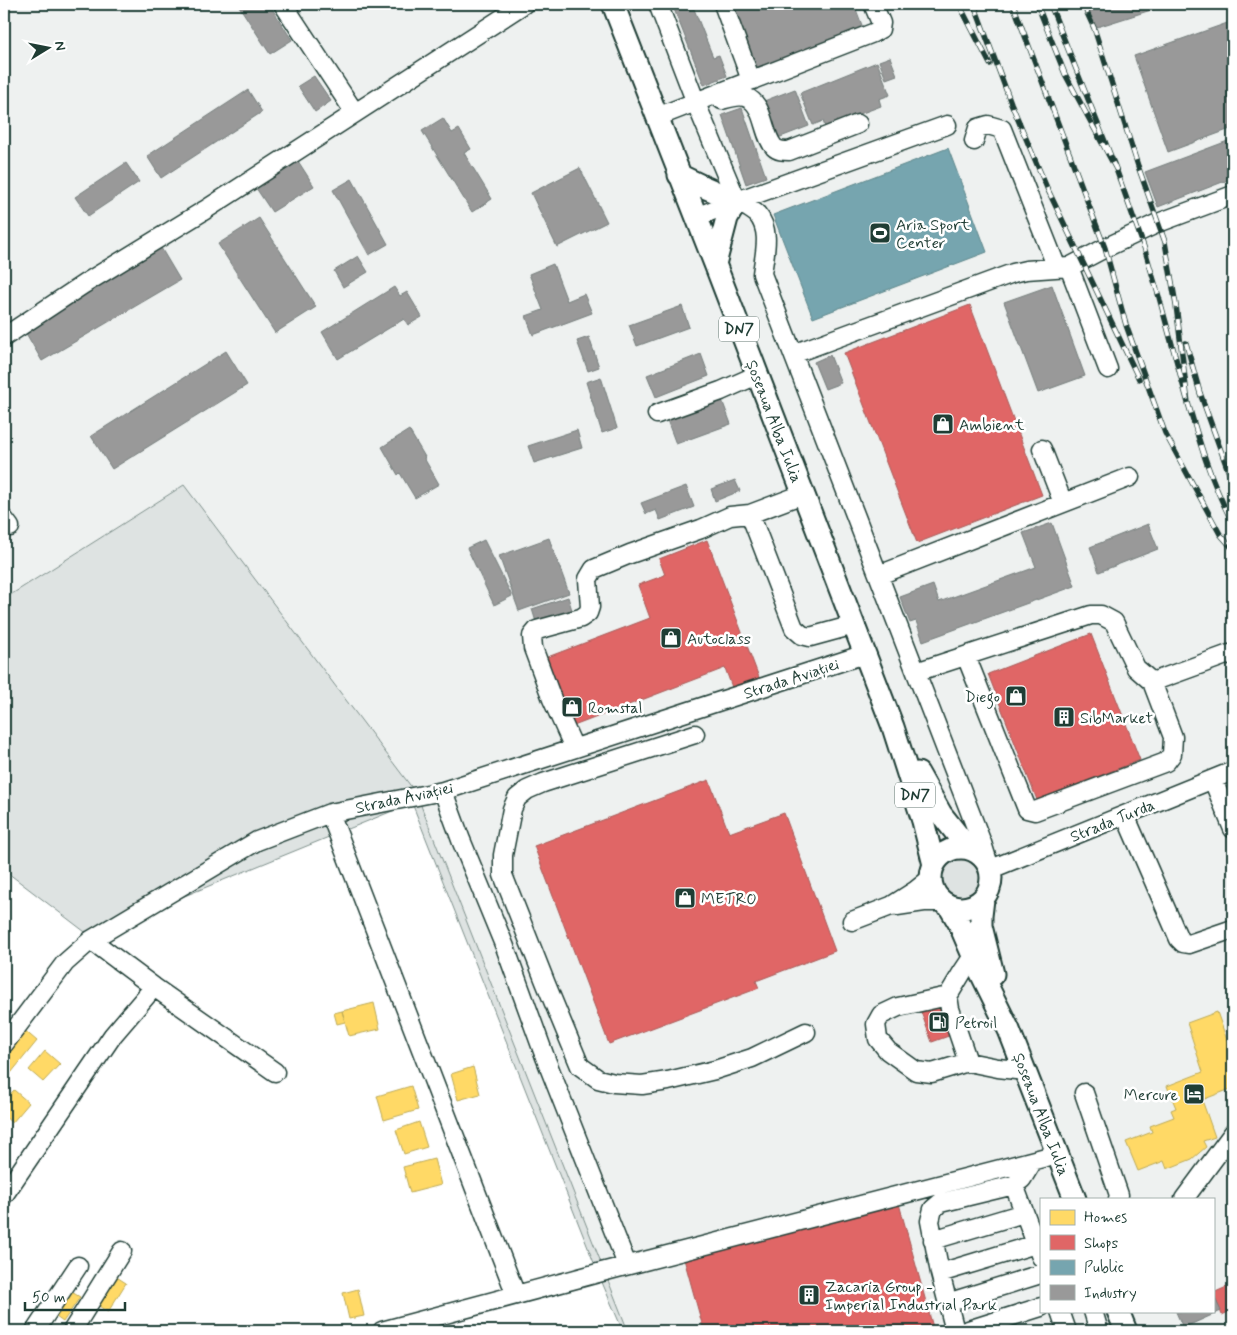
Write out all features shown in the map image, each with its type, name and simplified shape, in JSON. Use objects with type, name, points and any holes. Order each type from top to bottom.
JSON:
[{"type":"main road","name":"Șoseaua Alba Iulia","points":[[613,4],[893,727],[923,821],[932,871]]},
{"type":"main road","points":[[679,175],[737,200],[726,218],[715,264]]},
{"type":"main road","name":"Șoseaua Alba Iulia","points":[[893,727],[941,814],[953,830],[972,842]]},
{"type":"main road","points":[[932,871],[940,856],[948,850],[972,842]]},
{"type":"main road","name":"DN7","points":[[972,842],[989,865],[992,874],[991,885],[983,899]]},
{"type":"main road","name":"DN7","points":[[932,871],[934,891],[946,904]]},
{"type":"main road","name":"Șoseaua Alba Iulia","points":[[983,899],[981,926],[1009,1030]]},
{"type":"main road","points":[[946,904],[958,908],[967,908],[976,905],[983,899]]},
{"type":"main road","name":"Șoseaua Alba Iulia","points":[[946,904],[958,923],[1009,1030],[1075,1198]]},
{"type":"main road","points":[[1118,1312],[1126,1331]]},
{"type":"street","points":[[283,4],[356,113]]},
{"type":"street","points":[[4,338],[84,284],[205,210],[524,4]]},
{"type":"street","points":[[658,4],[697,105],[737,200],[756,213],[764,226],[767,238],[762,274],[916,672],[972,842]]},
{"type":"street","points":[[723,4],[748,72],[753,80]]},
{"type":"street","points":[[697,105],[753,80],[880,29],[881,23],[873,4]]},
{"type":"street","points":[[657,117],[697,105],[744,96],[752,100],[770,140],[774,147],[781,151],[789,151],[858,124]]},
{"type":"street","points":[[696,217],[737,200],[948,125]]},
{"type":"street","points":[[974,141],[978,128],[988,125],[1002,129],[1108,369]]},
{"type":"street","points":[[793,354],[1013,273],[1026,270],[1063,268],[1158,223],[1233,195]]},
{"type":"street","points":[[657,414],[721,391],[757,375]]},
{"type":"street","points":[[1042,449],[1063,503]]},
{"type":"street","points":[[879,575],[1130,477]]},
{"type":"street","points":[[574,748],[552,699],[533,648],[532,636],[537,630],[581,618],[588,613],[590,607],[588,579],[594,569],[701,529],[730,516],[750,514],[803,494]]},
{"type":"street","points":[[750,514],[794,628],[802,635],[810,637],[854,625]]},
{"type":"street","points":[[916,672],[1091,615],[1101,615],[1114,622],[1136,668],[1152,682],[1173,737],[1172,754],[1166,762],[1035,811],[1027,809],[966,656]]},
{"type":"street","name":"Strada Aviației","points":[[4,1044],[65,963],[91,940],[257,840],[330,813],[443,790],[865,654]]},
{"type":"street","points":[[1152,682],[1229,654]]},
{"type":"street","points":[[695,734],[543,783],[516,798],[503,855],[503,875],[580,1066],[598,1079],[614,1083],[642,1085],[668,1081],[714,1070],[752,1058],[806,1032]]},
{"type":"street","name":"Strada Turda","points":[[989,865],[1125,815],[1233,772]]},
{"type":"street","points":[[1212,780],[1233,829]]},
{"type":"street","points":[[443,790],[627,1265]]},
{"type":"street","points":[[330,813],[516,1295]]},
{"type":"street","points":[[1125,815],[1179,939],[1183,943],[1189,944],[1233,930]]},
{"type":"street","points":[[852,921],[891,906],[916,890],[932,871]]},
{"type":"street","points":[[891,906],[924,902],[946,904]]},
{"type":"street","points":[[91,940],[275,1072]]},
{"type":"street","points":[[968,1062],[950,1009],[948,996],[974,956]]},
{"type":"street","points":[[4,1195],[113,1035],[154,987]]},
{"type":"street","points":[[948,996],[898,1007],[881,1015],[876,1024],[878,1039],[888,1051],[916,1071],[932,1073],[968,1062],[1025,1071]]},
{"type":"street","points":[[1084,1093],[1119,1195],[1118,1198]]},
{"type":"street","points":[[1185,1198],[1233,1133]]},
{"type":"street","points":[[955,1331],[933,1240],[930,1221],[933,1209],[940,1203],[1014,1185],[1022,1179],[1033,1161]]},
{"type":"street","points":[[382,1331],[627,1265],[1033,1161],[1060,1161],[1066,1198]]},
{"type":"street","points":[[940,1273],[1038,1251],[1014,1185]]},
{"type":"street","points":[[933,1240],[1024,1213]]},
{"type":"street","points":[[72,1331],[122,1251]]},
{"type":"street","points":[[35,1331],[78,1266]]},
{"type":"street","points":[[947,1303],[1040,1274]]},
{"type":"street","points":[[965,1331],[1040,1307]]},
{"type":"street","points":[[1060,1312],[1067,1331]]},
{"type":"street","points":[[1093,1312],[1098,1331]]},
{"type":"shaded area","points":[[4,4],[1233,4],[1233,1331],[628,1331],[416,793],[184,485],[4,599]]},
{"type":"shaded area","points":[[184,485],[416,793],[628,1331],[623,1331],[598,1273],[412,803],[89,935],[4,870],[4,599]]},
{"type":"shaded area","points":[[961,854],[970,856],[978,861],[983,869],[985,878],[983,887],[978,895],[970,900],[961,902],[952,900],[944,895],[939,887],[937,878],[939,869],[944,861],[952,856]]},
{"type":"building: Homes","points":[[374,1003],[380,1029],[349,1036],[342,1011]]},
{"type":"building: Homes","points":[[342,1011],[345,1022],[337,1024],[334,1013]]},
{"type":"building: Homes","name":"Mercure","points":[[1217,1012],[1233,1057],[1233,1088],[1202,1100],[1215,1137],[1203,1141],[1206,1147],[1192,1159],[1167,1169],[1164,1161],[1138,1171],[1126,1142],[1152,1132],[1150,1126],[1174,1117],[1171,1110],[1176,1108],[1167,1086],[1203,1072],[1187,1023]]},
{"type":"building: Homes","points":[[23,1029],[37,1041],[11,1073],[4,1067],[4,1053]]},
{"type":"building: Homes","points":[[45,1051],[60,1064],[43,1082],[29,1070]]},
{"type":"building: Homes","points":[[473,1067],[480,1094],[458,1100],[451,1074]]},
{"type":"building: Homes","points":[[411,1086],[418,1110],[384,1120],[377,1096]]},
{"type":"building: Homes","points":[[14,1090],[29,1103],[12,1123],[4,1116],[4,1101]]},
{"type":"building: Homes","points":[[419,1122],[427,1147],[404,1154],[396,1130]]},
{"type":"building: Homes","points":[[434,1159],[441,1185],[410,1193],[403,1167]]},
{"type":"building: Homes","points":[[112,1274],[126,1283],[108,1312],[94,1303]]},
{"type":"building: Homes","points":[[65,1288],[80,1297],[63,1322],[49,1312]]},
{"type":"building: Homes","points":[[358,1289],[364,1316],[349,1319],[343,1293]]},
{"type":"building: Shops","name":"Ambient","points":[[970,305],[1042,495],[917,543],[844,353]]},
{"type":"building: Shops","name":"Autoclass","points":[[707,540],[760,680],[733,690],[725,668],[571,727],[545,658],[650,618],[638,585],[665,575],[659,559]]},
{"type":"building: Shops","name":"SibMarket","points":[[1091,634],[1140,760],[1037,800],[988,674]]},
{"type":"building: Shops","name":"METRO","points":[[709,780],[729,833],[784,813],[835,951],[756,981],[759,988],[609,1044],[534,846]]},
{"type":"building: Shops","name":"Petroil","points":[[946,1003],[957,1033],[932,1042],[921,1012]]},
{"type":"building: Shops","name":"Zacaria Group - Imperial Industrial Park","points":[[898,1200],[934,1331],[704,1331],[684,1259]]},
{"type":"building: Shops","points":[[1229,1286],[1233,1297],[1233,1310],[1222,1315],[1214,1293]]},
{"type":"building: Public","name":"Aria Sport Center","points":[[948,148],[987,252],[813,318],[773,215]]},
{"type":"building: Industry","points":[[242,4],[269,4],[292,40],[270,54],[239,6]]},
{"type":"building: Industry","points":[[672,4],[692,4],[713,57],[719,55],[727,76],[704,85]]},
{"type":"building: Industry","points":[[723,4],[854,4],[863,28],[748,71]]},
{"type":"building: Industry","points":[[1095,4],[1170,4],[1094,28],[1087,6]]},
{"type":"building: Industry","points":[[1233,21],[1233,128],[1168,152],[1134,56]]},
{"type":"building: Industry","points":[[890,57],[897,75],[886,79],[879,61]]},
{"type":"building: Industry","points":[[877,62],[890,95],[879,99],[881,106],[825,127],[823,121],[813,125],[800,93]]},
{"type":"building: Industry","points":[[314,76],[331,101],[315,112],[298,86]]},
{"type":"building: Industry","points":[[795,89],[809,126],[778,138],[764,101]]},
{"type":"building: Industry","points":[[248,90],[262,112],[161,178],[147,156]]},
{"type":"building: Industry","points":[[742,108],[766,177],[746,184],[722,115]]},
{"type":"building: Industry","points":[[443,118],[452,133],[459,129],[471,149],[464,153],[492,199],[472,212],[422,131]]},
{"type":"building: Industry","points":[[1233,139],[1233,178],[1158,207],[1145,172]]},
{"type":"building: Industry","points":[[298,161],[314,186],[272,212],[256,188]]},
{"type":"building: Industry","points":[[126,163],[139,182],[88,216],[75,197]]},
{"type":"building: Industry","points":[[580,168],[607,222],[557,247],[531,193]]},
{"type":"building: Industry","points":[[352,179],[388,244],[369,255],[333,190]]},
{"type":"building: Industry","points":[[259,218],[316,307],[275,333],[218,244]]},
{"type":"building: Industry","points":[[161,248],[180,280],[42,361],[23,328]]},
{"type":"building: Industry","points":[[358,256],[368,272],[343,287],[334,271]]},
{"type":"building: Industry","points":[[553,264],[567,301],[584,294],[592,313],[533,335],[526,316],[543,310],[529,274]]},
{"type":"building: Industry","points":[[1052,285],[1085,376],[1038,393],[1004,302]]},
{"type":"building: Industry","points":[[394,287],[400,296],[407,292],[422,317],[408,325],[404,319],[338,359],[322,332]]},
{"type":"building: Industry","points":[[682,306],[689,327],[637,346],[629,325]]},
{"type":"building: Industry","points":[[589,337],[599,367],[588,371],[577,341]]},
{"type":"building: Industry","points":[[226,351],[247,385],[112,469],[91,436]]},
{"type":"building: Industry","points":[[701,354],[709,376],[656,397],[647,375]]},
{"type":"building: Industry","points":[[830,355],[841,383],[825,389],[814,362]]},
{"type":"building: Industry","points":[[601,377],[617,428],[602,433],[586,382]]},
{"type":"building: Industry","points":[[722,400],[731,424],[676,444],[667,420]]},
{"type":"building: Industry","points":[[409,430],[439,484],[415,498],[400,473],[398,475],[382,447]]},
{"type":"building: Industry","points":[[577,430],[582,448],[534,463],[528,446]]},
{"type":"building: Industry","points":[[735,480],[740,491],[715,501],[711,489]]},
{"type":"building: Industry","points":[[686,486],[694,507],[660,520],[656,510],[646,514],[641,503]]},
{"type":"building: Industry","points":[[1052,523],[1075,586],[923,641],[916,621],[910,623],[900,597],[933,585],[939,602],[1036,567],[1023,533]]},
{"type":"building: Industry","points":[[1148,524],[1158,549],[1099,572],[1090,547]]},
{"type":"building: Industry","points":[[549,538],[569,593],[519,611],[499,556]]},
{"type":"building: Industry","points":[[484,540],[512,596],[494,605],[467,548]]},
{"type":"building: Industry","points":[[568,597],[572,610],[536,622],[532,609]]},
{"type":"building: Industry","points":[[1214,1296],[1221,1311],[1183,1328],[1176,1312],[1214,1312]]},
{"type":"railway","points":[[959,4],[990,64]]},
{"type":"railway","points":[[974,4],[1011,103],[1047,188],[1139,379]]},
{"type":"railway","points":[[1013,4],[1105,248],[1126,325],[1165,433],[1220,534],[1233,549]]},
{"type":"railway","points":[[1037,4],[1065,74],[1116,169],[1050,4]]},
{"type":"railway","points":[[1083,4],[1094,28],[1138,166],[1165,242],[1176,305],[1188,403],[1144,247],[1116,169]]},
{"type":"railway","points":[[1186,343],[1200,393],[1233,484]]},
{"type":"railway","points":[[1188,403],[1213,479],[1233,523]]},
{"type":"place","name":"Aria Sport Center","points":[[880,233]]},
{"type":"place","name":"Ambient","points":[[943,424]]},
{"type":"place","name":"Autoclass","points":[[671,638]]},
{"type":"place","name":"Diego","points":[[1016,696]]},
{"type":"place","name":"Romstal","points":[[572,707]]},
{"type":"place","name":"SibMarket","points":[[1064,717]]},
{"type":"place","name":"METRO","points":[[685,898]]},
{"type":"place","name":"Petroil","points":[[939,1022]]},
{"type":"place","name":"Mercure","points":[[1194,1094]]},
{"type":"place","name":"Zacaria Group - Imperial Industrial Park","points":[[809,1295]]}]
